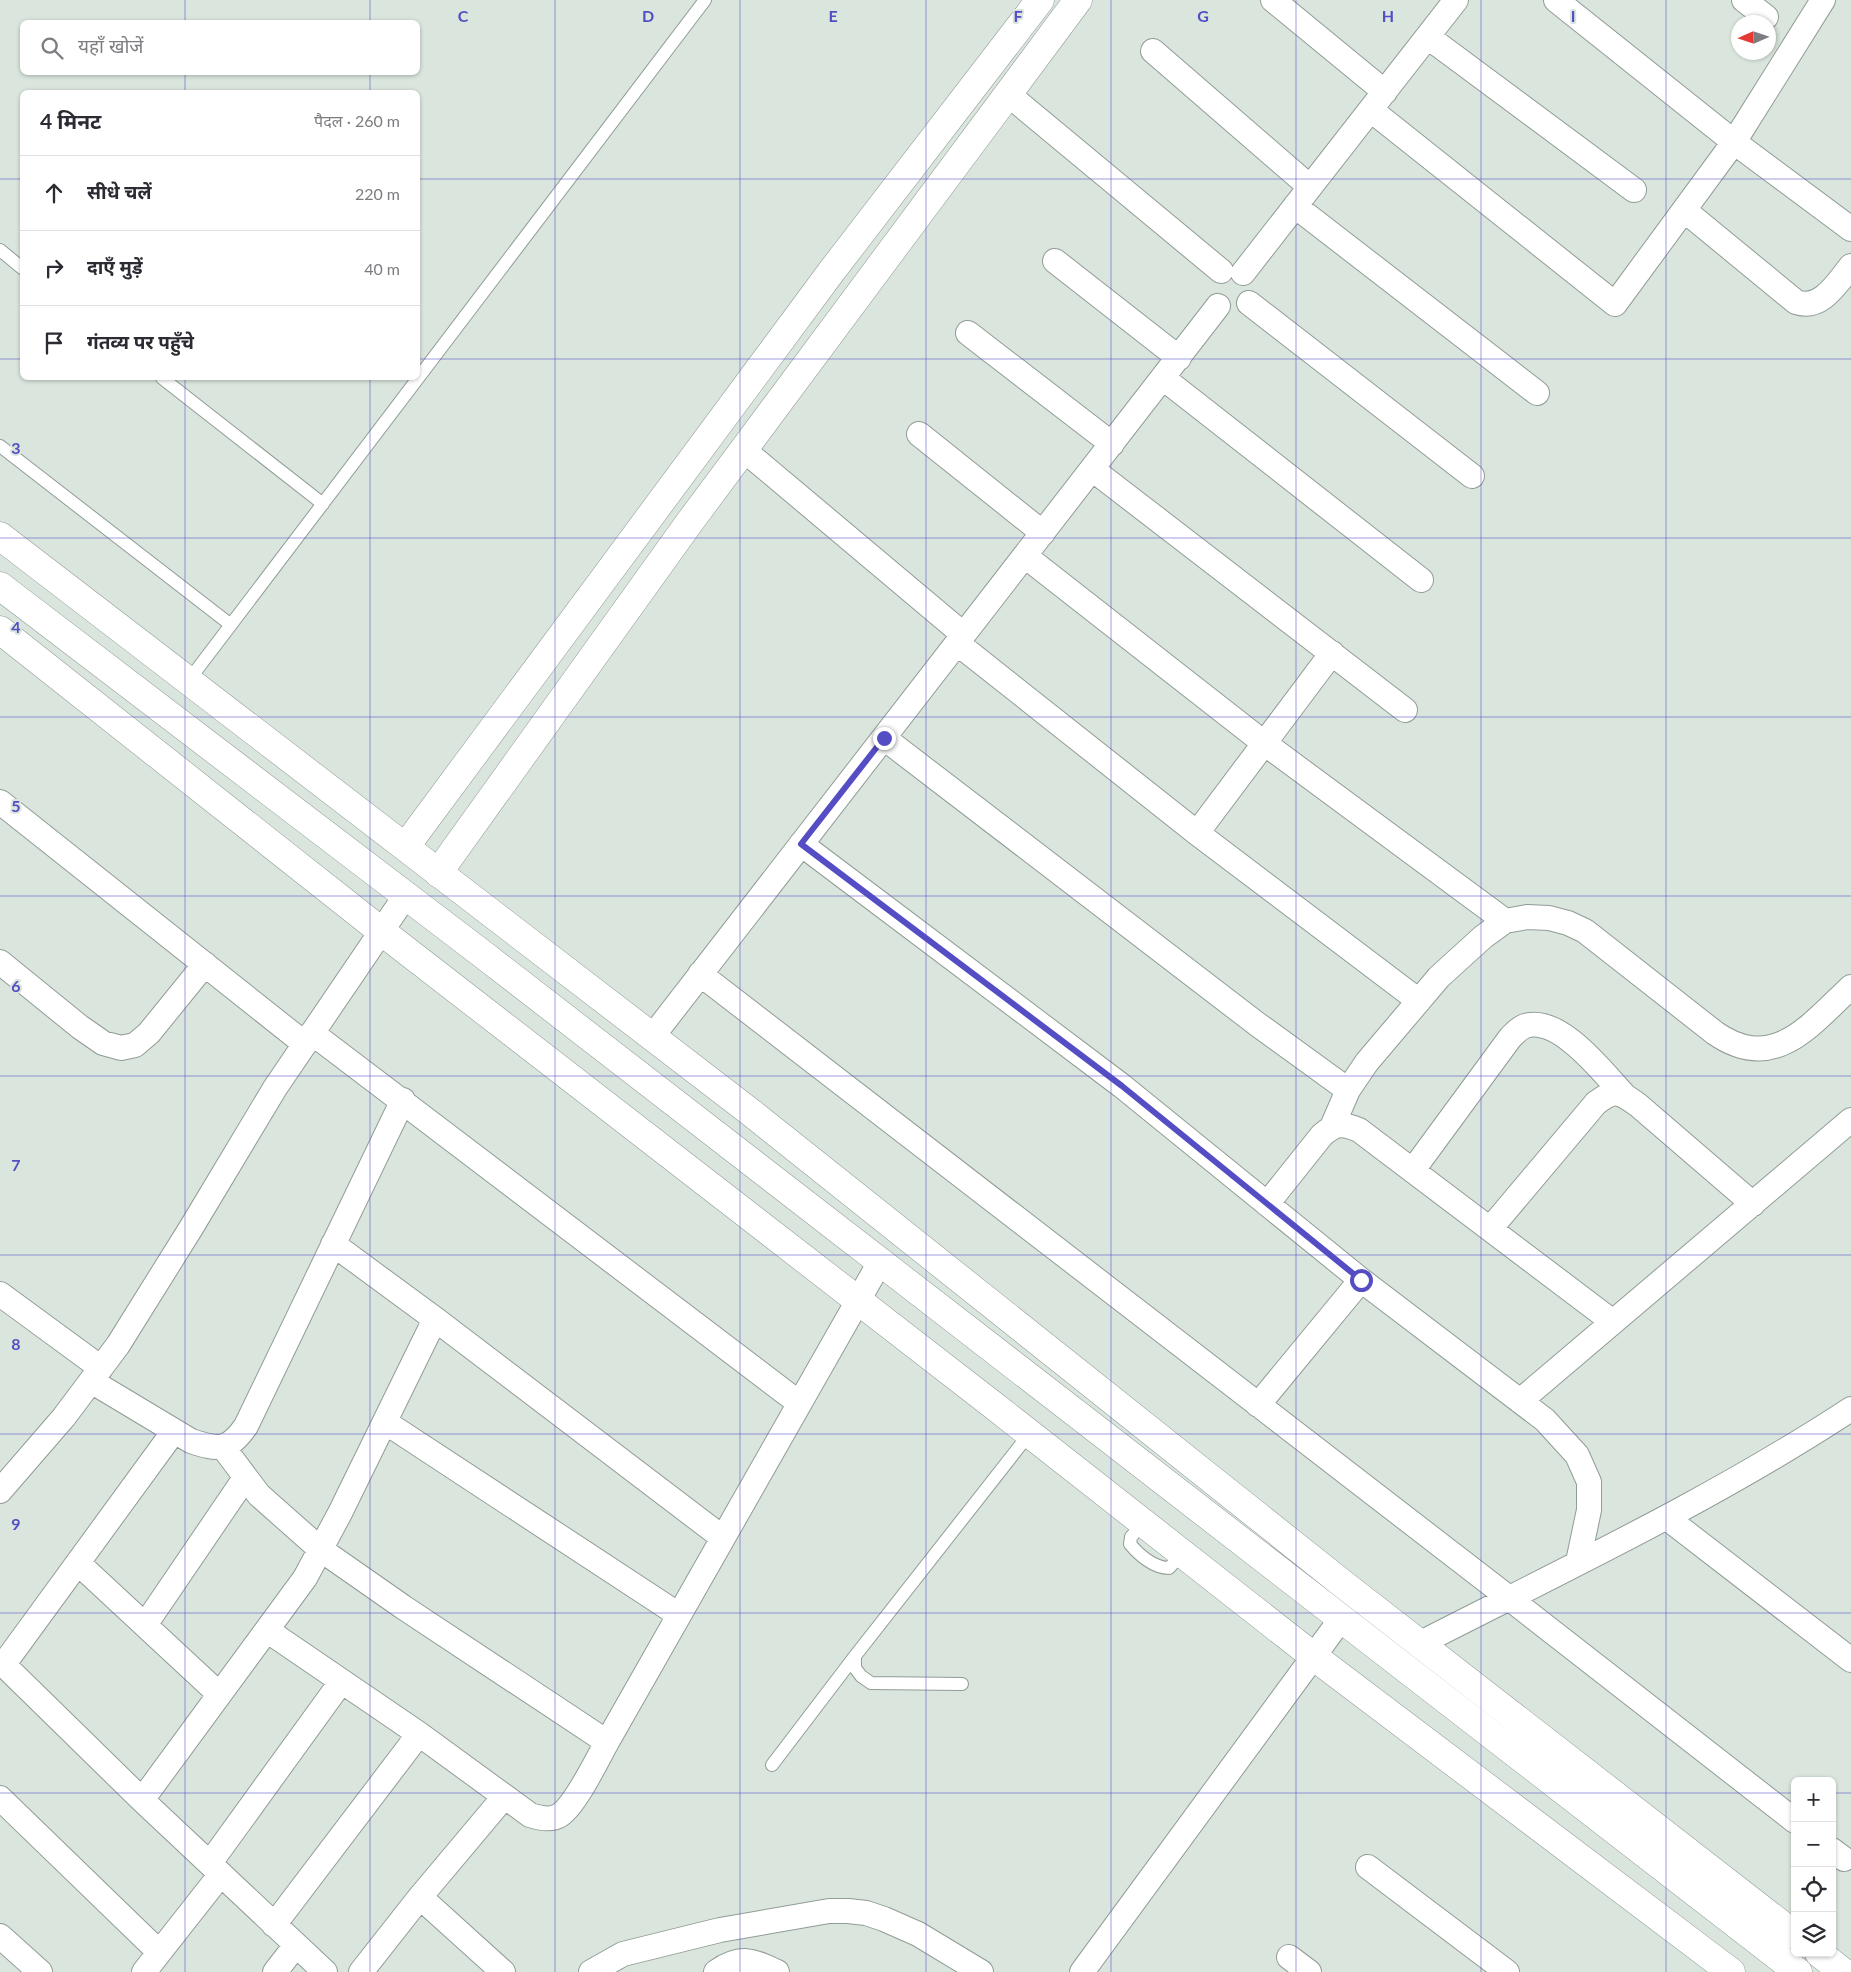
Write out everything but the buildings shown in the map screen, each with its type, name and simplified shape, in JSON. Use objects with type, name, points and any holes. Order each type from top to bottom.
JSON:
[{"type":"main road","points":[[421,859],[744,450],[1078,0]]},
{"type":"main road","points":[[401,891],[421,859],[831,272],[1037,1]]},
{"type":"main road","points":[[0,536],[749,1111],[1419,1644],[1791,1932]]},
{"type":"main road","points":[[0,586],[401,891],[1798,1972]]},
{"type":"main road","points":[[0,630],[381,931],[1030,1433],[1313,1656],[1731,1972]]},
{"type":"main road","points":[[1824,1957],[1843,1972]]},
{"type":"street","points":[[1273,0],[1378,101],[1615,304],[1734,142],[1823,0]]},
{"type":"street","points":[[1556,0],[1734,142],[1851,229]]},
{"type":"street","points":[[1744,0],[1763,15]]},
{"type":"street","points":[[1009,95],[1232,272],[1253,287],[1253,293],[1248,303],[1242,308],[1234,310],[1218,306],[1211,299],[1209,288],[1214,277],[1232,272],[1295,206],[1428,37],[1448,3]]},
{"type":"street","points":[[1428,37],[1634,190]]},
{"type":"street","points":[[1153,51],[1310,187]]},
{"type":"street","points":[[1295,206],[1537,393]]},
{"type":"street","points":[[1684,210],[1796,302],[1805,305],[1815,303],[1824,297],[1851,266]]},
{"type":"street","points":[[1054,261],[1179,358]]},
{"type":"street","points":[[1248,303],[1472,476]]},
{"type":"street","points":[[652,1036],[1218,306]]},
{"type":"street","points":[[968,333],[1112,444]]},
{"type":"street","points":[[1163,378],[1421,580]]},
{"type":"street","points":[[919,434],[1043,533]]},
{"type":"street","points":[[744,450],[961,639],[1197,833],[1419,1001]]},
{"type":"street","points":[[1092,469],[1405,710]]},
{"type":"street","points":[[1025,556],[1264,743],[1505,921]]},
{"type":"street","points":[[1197,833],[1332,653]]},
{"type":"street","points":[[884,738],[1256,1024],[1348,1090]]},
{"type":"street","points":[[0,802],[205,964],[308,1038],[402,1100],[799,1403]]},
{"type":"street","points":[[801,844],[1122,1086],[1361,1280],[1545,1420],[1577,1455],[1588,1482],[1589,1510],[1578,1562]]},
{"type":"street","points":[[0,1491],[64,1417],[118,1345],[275,1088],[381,931],[401,891]]},
{"type":"street","points":[[1332,1127],[1348,1090],[1367,1062],[1439,977],[1483,937],[1505,921],[1527,917],[1549,918],[1568,923],[1585,931],[1716,1033],[1730,1043],[1747,1048],[1765,1048],[1782,1044],[1808,1029],[1851,987]]},
{"type":"street","points":[[0,962],[80,1027],[104,1043],[121,1048],[136,1045],[148,1033],[205,964]]},
{"type":"street","points":[[700,974],[1791,1818]]},
{"type":"street","points":[[1412,1170],[1510,1038],[1523,1026],[1541,1025],[1555,1030],[1580,1048],[1626,1096],[1753,1204]]},
{"type":"street","points":[[1490,1229],[1596,1103],[1606,1095],[1616,1092],[1626,1096]]},
{"type":"street","points":[[0,1294],[96,1374],[174,1431],[191,1441],[209,1447],[222,1447],[236,1440],[246,1426],[402,1100]]},
{"type":"street","points":[[1520,1401],[1851,1120]]},
{"type":"street","points":[[1267,1204],[1322,1135],[1332,1127],[1346,1124],[1359,1130],[1613,1322]]},
{"type":"street","points":[[333,1244],[435,1319],[723,1538]]},
{"type":"street","points":[[268,1631],[419,1734],[530,1814],[543,1819],[559,1816],[570,1805],[607,1742],[880,1262]]},
{"type":"street","points":[[1258,1405],[1361,1280]]},
{"type":"street","points":[[142,1800],[306,1578],[435,1319]]},
{"type":"street","points":[[1419,1644],[1667,1518],[1809,1436],[1851,1409]]},
{"type":"street","points":[[385,1422],[679,1615]]},
{"type":"street","points":[[174,1431],[78,1563],[2,1662],[142,1800],[325,1972]]},
{"type":"street","points":[[222,1447],[244,1478],[272,1508],[320,1549],[607,1742]]},
{"type":"street","points":[[145,1625],[244,1478]]},
{"type":"street","points":[[1667,1518],[1851,1660]]},
{"type":"street","points":[[78,1563],[219,1694]]},
{"type":"street","points":[[1082,1972],[1341,1619]]},
{"type":"street","points":[[144,1972],[216,1869],[341,1682]]},
{"type":"street","points":[[274,1925],[419,1734]]},
{"type":"street","points":[[362,1972],[420,1897],[504,1797]]},
{"type":"street","points":[[0,1798],[159,1952]]},
{"type":"street","points":[[1368,1867],[1507,1972]]},
{"type":"street","points":[[420,1897],[503,1972]]},
{"type":"street","points":[[591,1972],[623,1954],[711,1932],[813,1913],[848,1911],[866,1913],[918,1934],[981,1972]]},
{"type":"street","points":[[0,1936],[40,1972]]},
{"type":"street","points":[[275,1972],[296,1945]]},
{"type":"street","points":[[1289,1957],[1309,1972]]},
{"type":"street","points":[[716,1972],[726,1965],[742,1960],[758,1962],[777,1972]]},
{"type":"lane","points":[[420,376],[704,0]]},
{"type":"lane","points":[[0,250],[20,266]]},
{"type":"lane","points":[[165,380],[323,504]]},
{"type":"lane","points":[[189,680],[417,380]]},
{"type":"lane","points":[[0,446],[231,625]]},
{"type":"lane","points":[[772,1765],[1030,1433]]},
{"type":"lane","points":[[855,1656],[855,1668],[861,1676],[871,1683],[962,1684]]},
{"type":"route","points":[[884,738],[801,844],[1122,1086],[1361,1280]]}]
